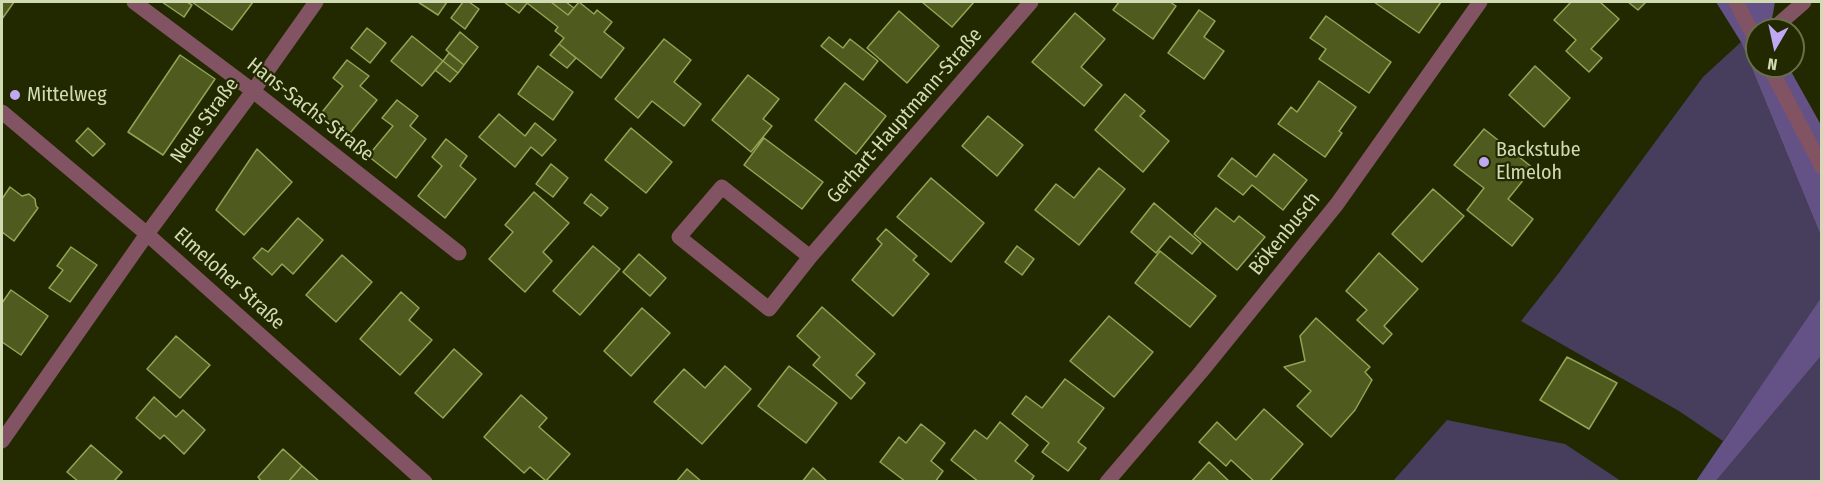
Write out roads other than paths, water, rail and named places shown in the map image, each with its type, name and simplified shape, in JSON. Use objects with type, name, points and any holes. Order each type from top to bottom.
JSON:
[{"type":"street","name":"Hans-Sachs-Straße","points":[[134,2],[253,91],[459,253]]},
{"type":"street","name":"Neue Straße","points":[[147,234],[316,2]]},
{"type":"street","name":"Gerhart-Hauptmann-Straße","points":[[810,257],[722,187],[679,237],[769,309],[810,257],[1031,2]]},
{"type":"street","name":"Bökenbusch","points":[[1107,482],[1201,372],[1337,204],[1480,2]]},
{"type":"street","points":[[1736,2],[1745,19]]},
{"type":"street","points":[[1786,18],[1804,2]]},
{"type":"street","points":[[1775,78],[1821,167]]},
{"type":"street","name":"Elmeloher Straße","points":[[2,112],[147,234],[425,482]]},
{"type":"street","points":[[2,441],[147,234]]},
{"type":"place","name":"Mittelweg","points":[[15,95]]},
{"type":"place","name":"Backstube Elmeloh","points":[[1484,162]]}]
